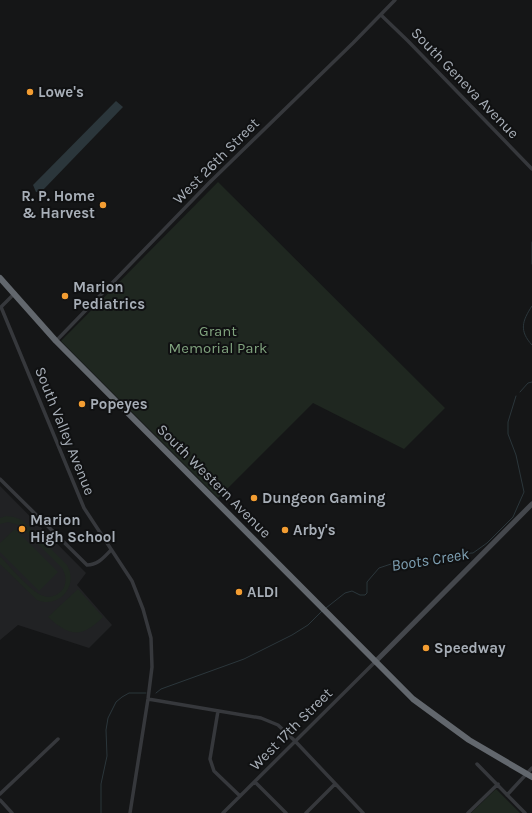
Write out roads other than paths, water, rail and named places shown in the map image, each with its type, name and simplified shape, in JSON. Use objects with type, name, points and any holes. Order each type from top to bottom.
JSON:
[{"type":"highway","name":"South Western Avenue","points":[[0,278],[15,293],[56,341],[413,699],[469,740],[532,777]]},
{"type":"street","name":"West 26th Street","points":[[56,341],[209,183],[381,16],[395,0]]},
{"type":"street","name":"South Geneva Avenue","points":[[381,16],[408,41],[532,169]]},
{"type":"street","points":[[1,307],[15,293]]},
{"type":"street","name":"South Valley Avenue","points":[[1,307],[84,508],[132,581],[143,609],[151,638],[152,667],[130,813]]},
{"type":"street","points":[[0,479],[87,565],[93,565],[99,562],[111,550]]},
{"type":"street","points":[[375,662],[532,504]]},
{"type":"street","name":"West 17th Street","points":[[223,813],[375,662]]},
{"type":"street","points":[[148,699],[261,718],[278,725],[363,813]]},
{"type":"street","points":[[218,711],[210,759],[214,771],[240,796]]},
{"type":"street","points":[[0,794],[58,739]]},
{"type":"street","points":[[477,764],[525,813]]},
{"type":"street","points":[[507,795],[532,768]]},
{"type":"street","points":[[255,782],[286,813]]},
{"type":"street","points":[[306,813],[335,784]]},
{"type":"street","points":[[468,813],[498,784]]},
{"type":"street","points":[[0,800],[12,813]]},
{"type":"waterway","name":"Boots Creek","points":[[532,242],[532,264]]},
{"type":"waterway","name":"Boots Creek","points":[[532,306],[526,316],[523,326],[525,335],[532,345]]},
{"type":"waterway","name":"Boots Creek","points":[[520,392],[528,383],[532,382]]},
{"type":"waterway","name":"Boots Creek","points":[[326,608],[345,593],[352,591],[360,595],[365,595],[367,593],[367,582],[379,568],[391,564],[407,564],[454,554],[473,553],[487,543],[513,517],[524,492],[516,455],[508,434],[508,422],[516,396]]},
{"type":"waterway","name":"Boots Creek","points":[[156,693],[161,689],[244,659],[292,635],[308,625],[322,611]]},
{"type":"waterway","name":"Boots Creek","points":[[101,813],[101,784],[107,756],[106,730],[108,718],[116,702],[122,697],[129,693],[146,693]]},
{"type":"place","name":"Lowe's","points":[[30,92]]},
{"type":"place","name":"R. P. Home & Harvest","points":[[103,205]]},
{"type":"place","name":"Marion Pediatrics","points":[[65,296]]},
{"type":"place","name":"Popeyes","points":[[82,404]]},
{"type":"place","name":"Dungeon Gaming","points":[[254,498]]},
{"type":"place","name":"Marion High School","points":[[22,529]]},
{"type":"place","name":"Arby's","points":[[285,530]]},
{"type":"place","name":"ALDI","points":[[239,592]]},
{"type":"place","name":"Speedway","points":[[426,648]]},
{"type":"park label","name":"Grant Memorial Park","points":[[218,340]]}]
